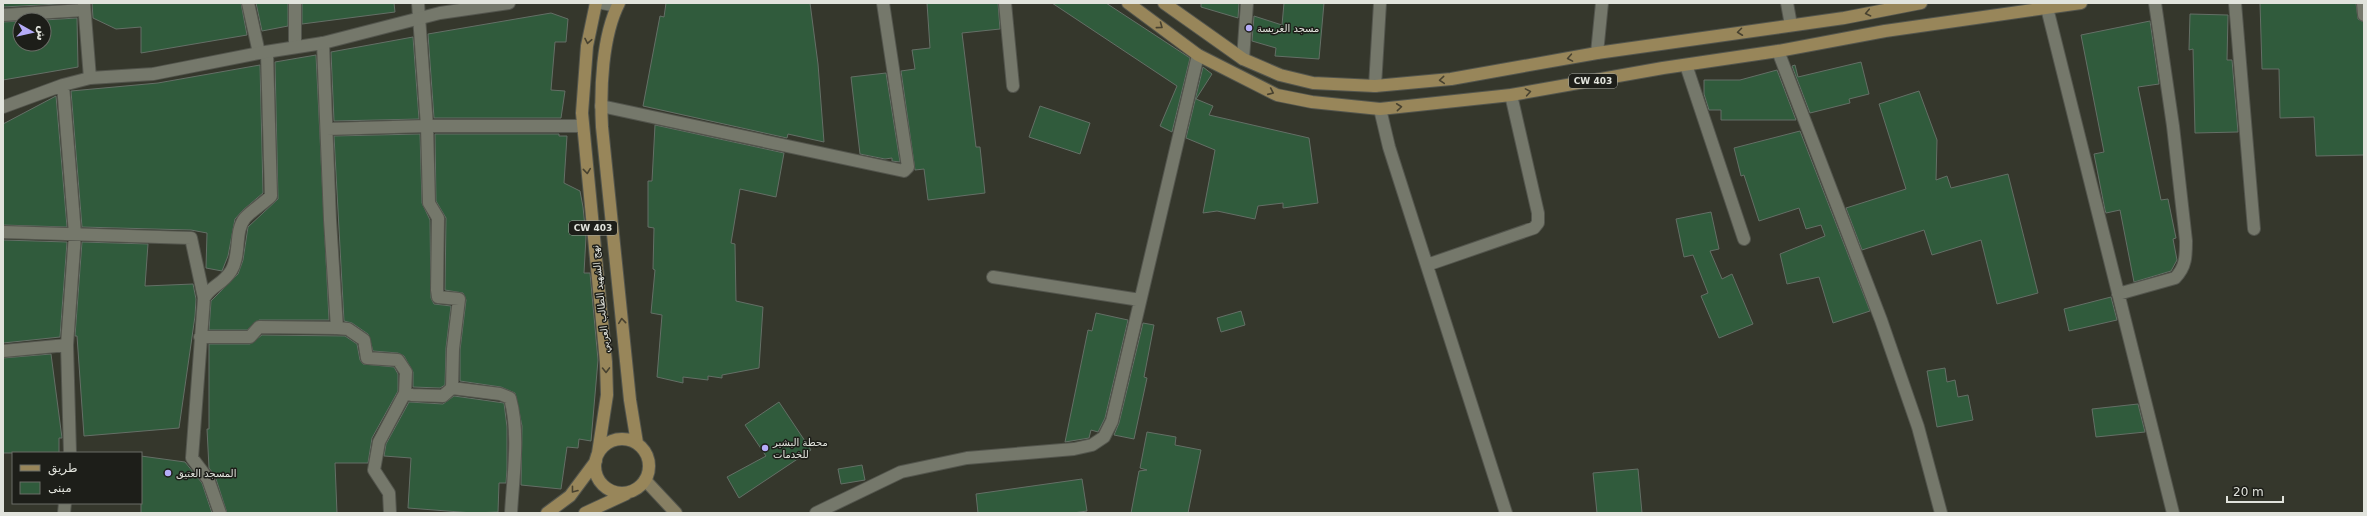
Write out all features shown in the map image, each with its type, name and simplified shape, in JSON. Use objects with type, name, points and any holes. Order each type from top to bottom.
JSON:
[{"type":"main road","name":"نهج الشهيد الطالب العربي","points":[[547,513],[570,496],[597,457],[607,395],[606,362],[583,126],[583,80],[596,3]]},
{"type":"main road","name":"CW 403","points":[[1128,3],[1198,54],[1277,95],[1312,102],[1380,109],[1511,95],[1778,51],[1885,31],[2081,3]]},
{"type":"main road","points":[[1164,3],[1243,59],[1280,75],[1312,83],[1375,86],[1451,79],[1597,53],[1790,25],[1893,5],[1921,3]]},
{"type":"main road","name":"نهج الشهيد الطالب العربي","points":[[618,5],[606,44],[601,106],[630,400],[636,443]]},
{"type":"main road","points":[[585,513],[629,492],[638,487],[645,480],[649,464],[643,448],[636,443],[620,439],[604,446],[597,457],[598,479],[604,486],[612,491],[629,492]]},
{"type":"main road","points":[[645,480],[676,513]]},
{"type":"street","points":[[204,298],[210,288],[222,283],[232,269],[238,251],[241,226],[245,218],[261,207],[271,196],[263,53],[248,3]]},
{"type":"street","points":[[295,47],[296,3]]},
{"type":"street","points":[[405,392],[412,395],[443,396],[452,388],[453,349],[459,299],[438,297],[439,224],[438,218],[429,203],[427,126],[418,3]]},
{"type":"street","points":[[3,107],[63,85],[90,78],[153,74],[323,43],[418,18],[509,3]]},
{"type":"street","points":[[602,3],[618,5]]},
{"type":"street","points":[[601,106],[904,171],[908,167],[883,3]]},
{"type":"street","points":[[1005,3],[1013,86]]},
{"type":"street","points":[[1243,59],[1247,3]]},
{"type":"street","points":[[1375,86],[1380,3]]},
{"type":"street","points":[[1597,53],[1602,3]]},
{"type":"street","points":[[1787,3],[1790,25]]},
{"type":"street","points":[[2118,294],[2175,278],[2182,271],[2186,257],[2186,241],[2173,126],[2155,3]]},
{"type":"street","points":[[2235,3],[2254,229]]},
{"type":"street","points":[[2363,3],[2364,15]]},
{"type":"street","points":[[3,15],[84,7],[90,78]]},
{"type":"street","points":[[2047,8],[2173,513]]},
{"type":"street","points":[[323,43],[330,220],[337,328]]},
{"type":"street","points":[[1778,51],[1881,320],[1918,427],[1941,513]]},
{"type":"street","points":[[816,513],[900,472],[967,458],[1074,449],[1092,445],[1104,437],[1112,421],[1198,54]]},
{"type":"street","points":[[1686,65],[1744,239]]},
{"type":"street","points":[[63,85],[75,234],[68,345],[70,452]]},
{"type":"street","points":[[1426,265],[1534,228],[1538,223],[1538,213],[1511,95]]},
{"type":"street","points":[[1380,109],[1389,147],[1506,513]]},
{"type":"street","points":[[327,129],[427,126],[583,126]]},
{"type":"street","points":[[3,232],[191,238],[204,298],[192,458],[208,479],[220,513]]},
{"type":"street","points":[[993,277],[1140,300]]},
{"type":"street","points":[[200,337],[250,337],[259,327],[348,329],[364,340],[367,358],[398,360],[406,372],[405,392],[379,442],[375,456],[374,470],[389,494],[390,513]]},
{"type":"street","points":[[3,351],[68,345]]},
{"type":"street","points":[[452,388],[500,394],[510,398],[513,410],[515,435],[511,513]]},
{"type":"building","points":[[3,3],[76,3],[3,7]]},
{"type":"building","points":[[92,3],[241,3],[247,35],[141,53],[141,27],[116,29],[93,18]]},
{"type":"building","points":[[256,3],[288,3],[288,26],[262,31]]},
{"type":"building","points":[[302,3],[394,3],[395,12],[302,24]]},
{"type":"building","points":[[666,3],[810,3],[818,64],[824,142],[788,134],[787,138],[643,106],[660,16],[664,17]]},
{"type":"building","points":[[927,3],[998,3],[1000,29],[962,33],[976,147],[980,147],[985,193],[928,200],[924,169],[915,170],[901,71],[915,69],[912,50],[930,48]]},
{"type":"building","points":[[1052,3],[1106,3],[1190,58],[1172,132],[1160,126],[1177,86]]},
{"type":"building","points":[[1201,3],[1239,3],[1238,18],[1201,7]]},
{"type":"building","points":[[1284,3],[1324,3],[1319,59],[1275,56],[1276,48],[1252,41],[1254,16],[1282,25]]},
{"type":"building","points":[[2260,3],[2356,3],[2358,19],[2364,22],[2364,155],[2316,156],[2314,117],[2280,118],[2279,69],[2262,69]]},
{"type":"building","points":[[551,13],[568,19],[566,42],[555,42],[551,90],[565,91],[561,118],[434,118],[428,34]]},
{"type":"building","points":[[2190,14],[2228,15],[2227,60],[2232,60],[2238,132],[2195,133],[2193,49],[2189,50]]},
{"type":"building","points":[[77,18],[78,67],[3,80],[3,22],[12,21],[12,52],[52,52],[52,20]]},
{"type":"building","points":[[2150,21],[2159,84],[2138,87],[2161,200],[2168,199],[2176,238],[2173,239],[2177,260],[2171,271],[2134,282],[2120,210],[2106,213],[2105,210],[2094,154],[2104,152],[2081,35]]},
{"type":"building","points":[[413,37],[419,119],[334,121],[331,52]]},
{"type":"building","points":[[316,55],[329,320],[259,320],[247,330],[209,330],[211,301],[238,274],[243,260],[248,227],[278,199],[275,62]]},
{"type":"building","points":[[1861,62],[1869,94],[1849,99],[1850,103],[1810,113],[1792,66],[1795,65],[1798,77]]},
{"type":"building","points":[[260,65],[263,193],[235,219],[228,256],[222,271],[206,268],[207,233],[191,230],[82,227],[71,91],[158,83]]},
{"type":"building","points":[[1203,67],[1212,74],[1196,99],[1213,106],[1209,115],[1309,138],[1318,203],[1283,208],[1283,203],[1258,206],[1255,219],[1217,211],[1203,213],[1215,150],[1186,138]]},
{"type":"building","points":[[1777,70],[1796,120],[1721,120],[1721,110],[1709,110],[1704,94],[1704,80],[1740,80]]},
{"type":"building","points":[[886,73],[900,162],[892,161],[892,158],[885,159],[860,154],[851,77]]},
{"type":"building","points":[[1919,91],[1937,140],[1936,180],[1947,176],[1951,188],[2008,174],[2038,293],[1997,304],[1981,240],[1932,255],[1924,230],[1862,250],[1846,208],[1906,189],[1879,104]]},
{"type":"building","points":[[56,96],[67,227],[3,225],[3,124]]},
{"type":"building","points":[[1040,106],[1090,123],[1080,154],[1029,137]]},
{"type":"building","points":[[655,125],[784,153],[776,197],[740,189],[731,243],[735,244],[736,301],[763,307],[759,368],[722,375],[722,378],[708,376],[708,380],[683,377],[683,383],[657,377],[662,315],[651,313],[655,270],[653,269],[654,228],[648,227],[648,181],[652,181]]},
{"type":"building","points":[[1800,131],[1870,311],[1833,323],[1819,277],[1787,284],[1780,254],[1825,236],[1821,225],[1806,229],[1799,208],[1759,221],[1744,175],[1741,176],[1734,148]]},
{"type":"building","points":[[420,134],[422,203],[430,220],[431,298],[434,304],[451,306],[446,348],[445,385],[440,388],[413,387],[413,372],[404,356],[398,353],[373,351],[368,334],[352,323],[344,321],[334,136]]},
{"type":"building","points":[[435,134],[559,134],[559,136],[567,136],[564,183],[580,191],[586,237],[584,273],[590,273],[598,360],[591,441],[579,439],[578,448],[567,447],[561,489],[521,485],[522,426],[515,393],[501,387],[460,381],[460,350],[466,300],[463,293],[445,290],[446,218],[436,201]]},
{"type":"building","points":[[1711,212],[1719,249],[1710,251],[1722,279],[1732,274],[1753,324],[1719,338],[1701,296],[1708,293],[1693,255],[1684,257],[1676,219]]},
{"type":"building","points":[[3,240],[67,242],[60,337],[3,343]]},
{"type":"building","points":[[82,242],[148,244],[145,286],[193,284],[196,299],[195,316],[179,428],[84,436],[77,336],[75,336]]},
{"type":"building","points":[[2111,297],[2117,320],[2069,331],[2064,309]]},
{"type":"building","points":[[1241,311],[1245,325],[1221,332],[1217,318]]},
{"type":"building","points":[[1096,313],[1128,320],[1105,418],[1098,432],[1091,430],[1089,438],[1065,442],[1088,330],[1092,331]]},
{"type":"building","points":[[1143,323],[1154,325],[1144,377],[1147,378],[1134,439],[1114,435],[1119,423]]},
{"type":"building","points":[[262,335],[345,336],[357,344],[360,360],[363,364],[394,367],[398,374],[398,391],[372,438],[368,463],[335,463],[337,513],[227,513],[215,476],[209,468],[207,429],[209,429],[209,344],[250,344]]},
{"type":"building","points":[[51,354],[62,438],[59,438],[59,452],[3,453],[3,358]]},
{"type":"building","points":[[1945,368],[1947,382],[1955,380],[1958,397],[1968,395],[1973,420],[1937,427],[1927,371]]},
{"type":"building","points":[[454,396],[504,403],[507,427],[507,469],[506,483],[499,483],[498,512],[473,513],[408,508],[411,458],[384,456],[386,444],[409,402],[443,404]]},
{"type":"building","points":[[779,402],[811,450],[739,498],[727,477],[766,456],[745,425]]},
{"type":"building","points":[[2138,404],[2145,432],[2096,437],[2092,409]]},
{"type":"building","points":[[1147,432],[1176,437],[1175,445],[1201,450],[1188,513],[1131,513],[1139,471],[1147,470],[1140,468]]},
{"type":"building","name":"المسجد العتيق","points":[[142,456],[185,462],[202,483],[212,513],[141,513]]},
{"type":"building","points":[[862,465],[865,480],[841,484],[838,469]]},
{"type":"building","points":[[1638,469],[1642,513],[1597,513],[1593,473]]},
{"type":"building","points":[[1082,479],[1087,511],[1073,513],[978,513],[976,494]]},
{"type":"place","name":"مسجد الغريسة","points":[[1249,28]]},
{"type":"place","name":"محطة البشير للخدمات","points":[[765,448]]},
{"type":"place","name":"المسجد العتيق","points":[[168,473]]}]
